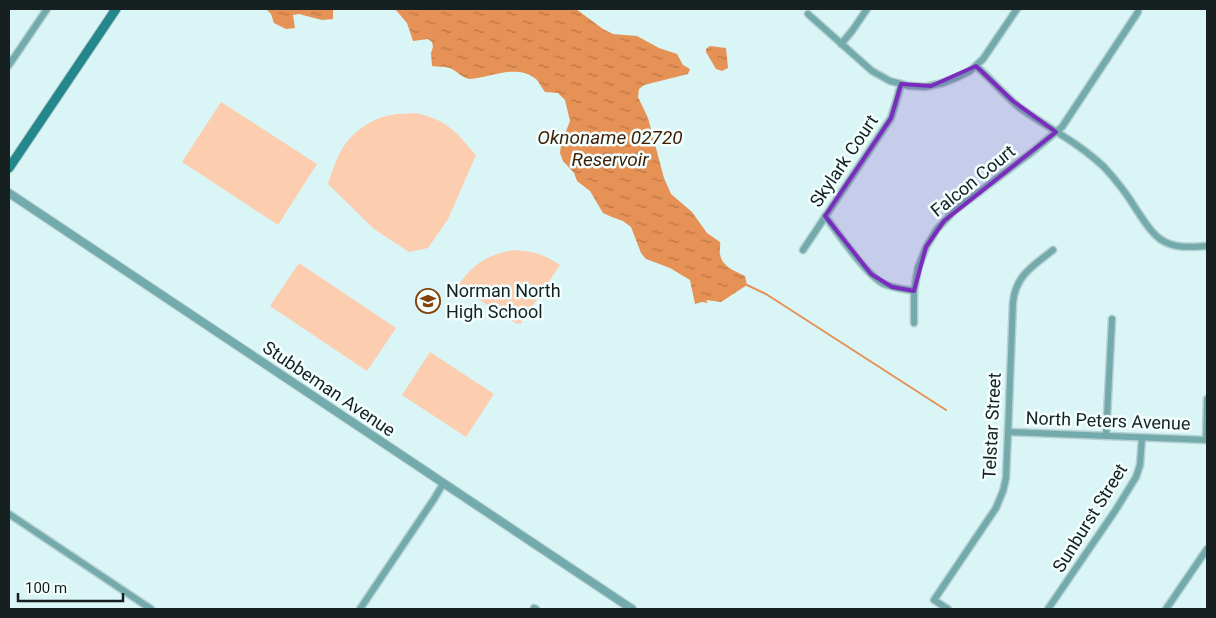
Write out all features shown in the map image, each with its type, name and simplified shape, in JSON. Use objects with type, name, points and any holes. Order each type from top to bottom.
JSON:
[{"type":"main road","points":[[9,168],[116,9]]},
{"type":"street","points":[[9,65],[46,9]]},
{"type":"street","points":[[842,44],[867,9]]},
{"type":"street","points":[[808,14],[872,71],[890,81],[901,84],[931,86],[956,78],[976,66],[988,53],[1017,9]]},
{"type":"street","name":"Falcon Court","points":[[914,323],[914,291],[918,268],[932,236],[944,221],[964,204],[1032,152],[1062,126],[1138,12]]},
{"type":"street","points":[[976,66],[1012,102],[1082,149],[1106,169],[1123,189],[1149,228],[1160,239],[1177,246],[1207,246]]},
{"type":"street","name":"Skylark Court","points":[[803,250],[890,118],[901,84]]},
{"type":"street","name":"Stubbeman Avenue","points":[[9,193],[630,609]]},
{"type":"street","points":[[825,216],[877,280],[892,287],[914,291]]},
{"type":"street","name":"Telstar Street","points":[[948,609],[934,600],[999,503],[1006,478],[1015,290],[1026,273],[1053,250]]},
{"type":"street","points":[[1106,436],[1112,319]]},
{"type":"street","points":[[1207,399],[1207,440]]},
{"type":"street","name":"North Peters Avenue","points":[[1008,432],[1207,440]]},
{"type":"street","name":"Sunburst Street","points":[[1048,609],[1136,477],[1140,465],[1142,438]]},
{"type":"street","points":[[360,609],[444,484]]},
{"type":"street","points":[[9,514],[151,609]]},
{"type":"street","points":[[1166,609],[1207,549]]},
{"type":"highlighted area","points":[[976,66],[1013,101],[1056,132],[944,221],[926,247],[914,291],[892,287],[871,274],[825,216],[891,118],[901,84],[931,86]]},
{"type":"shaded area","points":[[221,102],[317,164],[278,225],[182,162]]},
{"type":"shaded area","points":[[415,113],[443,123],[462,139],[476,155],[448,219],[428,248],[409,252],[374,229],[328,184],[335,163],[345,144],[362,127],[376,119],[397,114]]},
{"type":"shaded area","points":[[515,250],[539,254],[560,265],[521,323],[517,324],[458,286],[463,278],[482,261],[498,254]]},
{"type":"shaded area","points":[[299,263],[396,328],[367,371],[270,306]]},
{"type":"shaded area","points":[[430,352],[494,394],[466,437],[402,395]]},
{"type":"water","points":[[266,9],[333,9],[333,19],[322,20],[299,14],[293,15],[295,28],[286,29],[274,23],[271,14]]},
{"type":"water","name":"Oknoname 02720 Reservoir","points":[[395,9],[576,9],[613,34],[637,36],[659,48],[677,54],[683,65],[690,69],[688,74],[644,85],[639,89],[638,97],[648,118],[664,178],[671,194],[692,212],[707,233],[720,242],[720,254],[723,262],[745,276],[747,285],[721,302],[706,300],[708,303],[695,304],[690,280],[670,268],[646,259],[641,253],[631,227],[623,221],[603,213],[590,191],[577,181],[574,173],[563,161],[560,153],[561,144],[570,121],[565,100],[558,93],[545,92],[536,79],[520,72],[469,79],[450,68],[432,66],[432,42],[428,39],[413,41],[407,23]]},
{"type":"water","points":[[710,46],[726,48],[728,68],[722,71],[716,69],[706,52],[706,49]]},
{"type":"waterway","points":[[747,285],[766,294],[946,410]]},
{"type":"place","name":"Norman North High School","points":[[428,301]]}]
